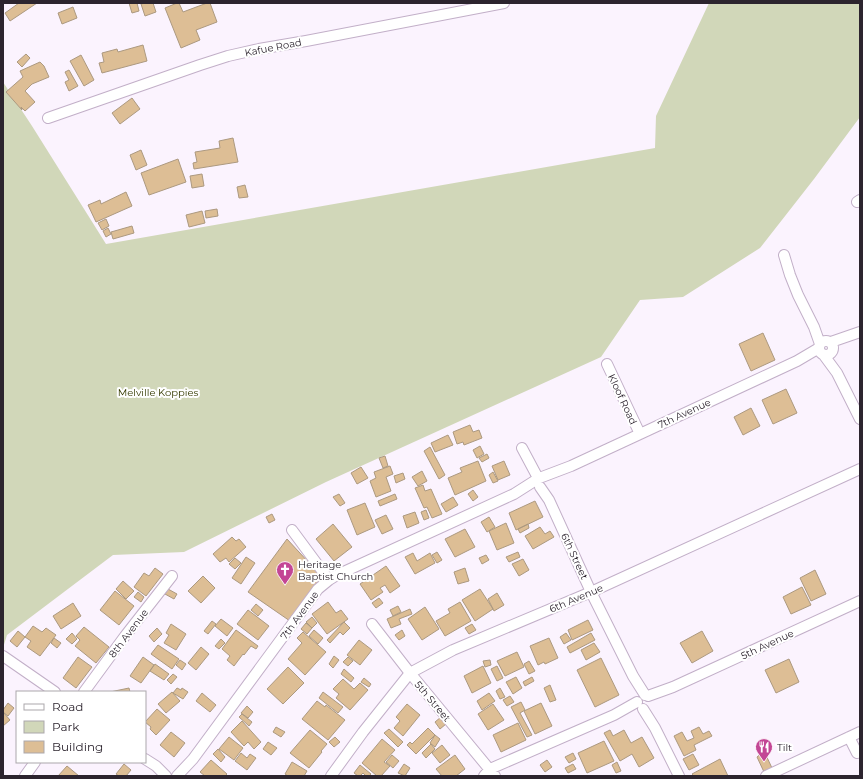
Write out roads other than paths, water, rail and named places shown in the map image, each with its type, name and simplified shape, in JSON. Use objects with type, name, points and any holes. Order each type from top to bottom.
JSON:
[{"type":"street","name":"Kafue Road","points":[[48,118],[228,56],[504,3]]},
{"type":"street","points":[[784,255],[798,296],[826,348],[860,419]]},
{"type":"street","name":"7th Avenue","points":[[183,776],[193,759],[304,607],[318,589],[329,580],[541,482],[571,466],[856,333]]},
{"type":"street","name":"Kloof Road","points":[[607,364],[640,434]]},
{"type":"street","name":"6th Street","points":[[522,448],[541,482],[591,592],[633,676],[655,728],[678,776]]},
{"type":"street","name":"6th Avenue","points":[[331,776],[363,732],[410,673],[453,650],[591,592],[860,469]]},
{"type":"street","points":[[292,530],[329,580]]},
{"type":"street","name":"8th Avenue","points":[[85,691],[172,576]]},
{"type":"street","name":"5th Avenue","points":[[490,774],[860,601]]},
{"type":"street","name":"5th Street","points":[[372,624],[490,774]]},
{"type":"street","points":[[3,656],[54,691]]},
{"type":"street","points":[[766,776],[860,732]]},
{"type":"street","points":[[849,737],[857,753]]},
{"type":"street","name":"7th Avenue","points":[[176,776],[193,759]]},
{"type":"street","points":[[146,760],[176,776]]},
{"type":"street","points":[[25,776],[34,763]]},
{"type":"street","points":[[156,766],[166,776]]},
{"type":"place","name":"Heritage Baptist Church","points":[[285,585]]},
{"type":"place","name":"Tilt","points":[[764,762]]},
{"type":"park label","name":"Melville Koppies","points":[[158,392]]}]
